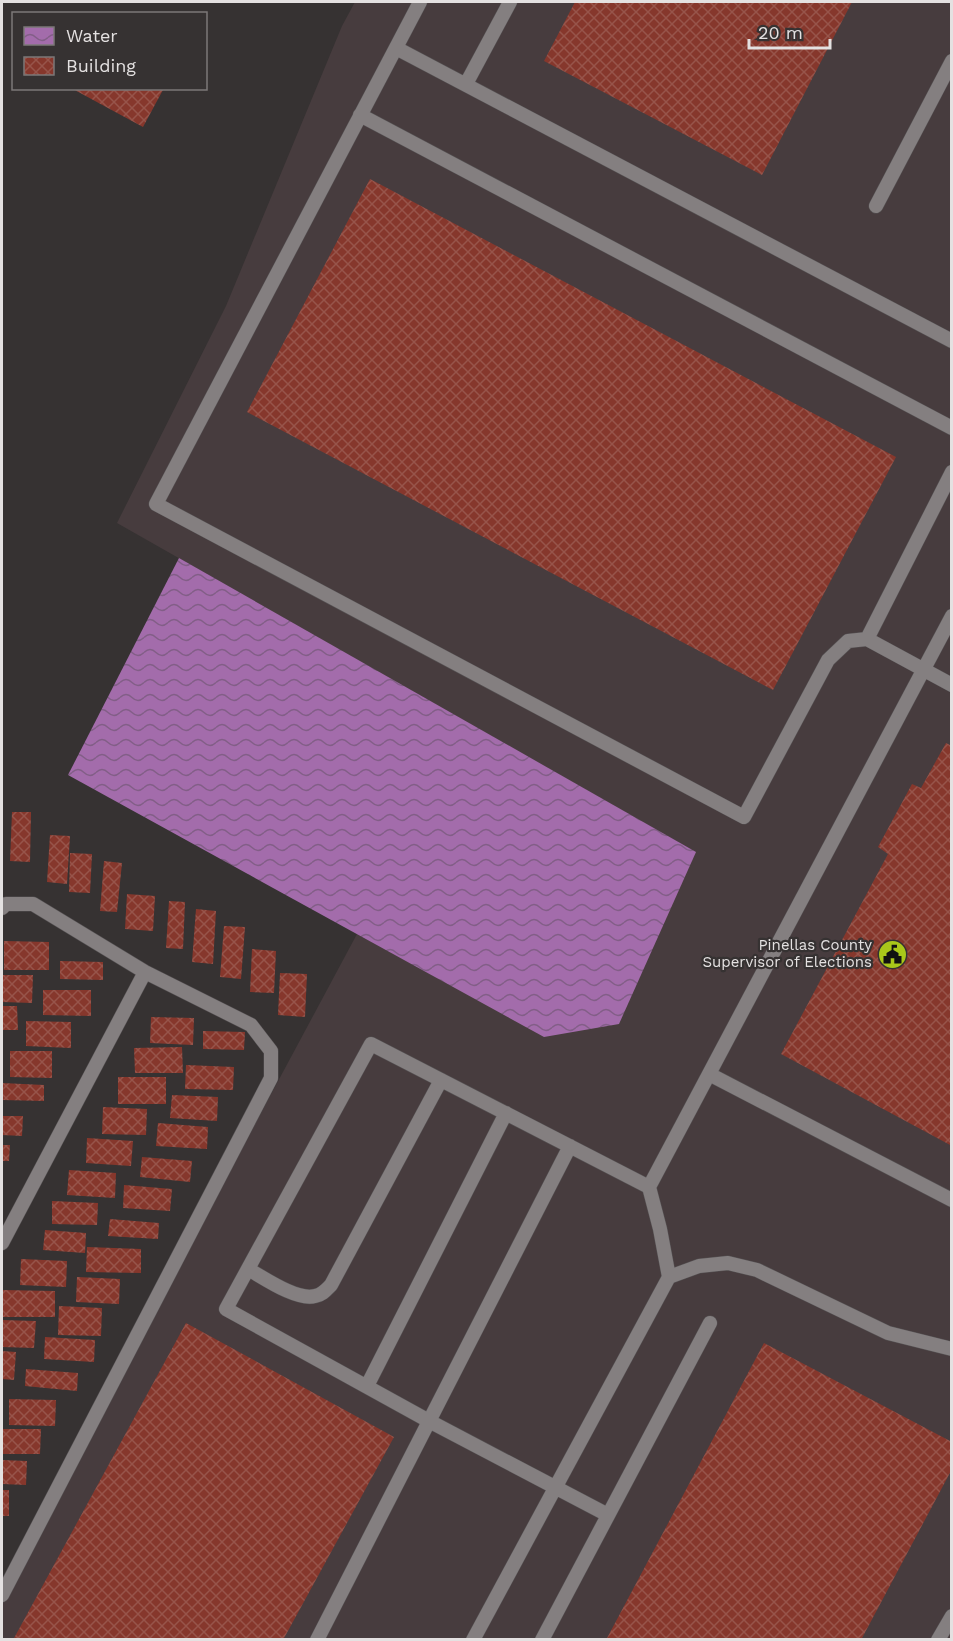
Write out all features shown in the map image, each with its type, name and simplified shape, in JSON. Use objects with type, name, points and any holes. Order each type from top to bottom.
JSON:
[{"type":"lane","points":[[420,2],[156,504],[744,816],[828,660],[848,641],[867,639],[951,685]]},
{"type":"lane","points":[[466,84],[510,2]]},
{"type":"lane","points":[[396,48],[951,341]]},
{"type":"lane","points":[[876,206],[951,61]]},
{"type":"lane","points":[[360,115],[951,428]]},
{"type":"lane","points":[[867,639],[951,472]]},
{"type":"lane","points":[[473,1640],[669,1277],[649,1186],[951,616]]},
{"type":"lane","points":[[2,908],[6,904],[33,904],[146,972],[251,1025],[271,1051],[271,1078],[2,1595]]},
{"type":"lane","points":[[2,1243],[146,972]]},
{"type":"lane","points":[[608,1515],[429,1421],[226,1309],[371,1044],[649,1186]]},
{"type":"lane","points":[[709,1074],[951,1200]]},
{"type":"lane","points":[[248,1269],[295,1294],[306,1297],[324,1292],[331,1285],[441,1080]]},
{"type":"lane","points":[[367,1386],[506,1113]]},
{"type":"lane","points":[[316,1640],[570,1146]]},
{"type":"lane","points":[[669,1277],[699,1266],[728,1263],[757,1270],[888,1333],[951,1349]]},
{"type":"lane","points":[[542,1640],[710,1323]]},
{"type":"lane","points":[[938,1640],[951,1616]]},
{"type":"shaded area","points":[[355,2],[951,2],[951,1639],[2,1640],[2,1596],[357,934],[544,1036],[695,852],[117,523],[226,306],[342,26]]},
{"type":"water","points":[[179,558],[696,852],[619,1024],[544,1037],[68,775]]},
{"type":"building","points":[[575,2],[852,2],[762,175],[544,61]]},
{"type":"building","points":[[75,90],[163,90],[143,127]]},
{"type":"building","points":[[370,179],[896,457],[773,690],[247,412]]},
{"type":"building","name":"Pinellas County Supervisor of Elections","points":[[946,743],[952,746],[952,1146],[781,1054],[888,854],[878,847],[912,784],[921,788]]},
{"type":"building","points":[[12,812],[31,812],[30,862],[10,861]]},
{"type":"building","points":[[50,835],[70,836],[67,884],[47,882]]},
{"type":"building","points":[[70,853],[92,854],[90,893],[69,892]]},
{"type":"building","points":[[104,861],[122,863],[117,912],[100,911]]},
{"type":"building","points":[[127,894],[155,896],[153,931],[125,929]]},
{"type":"building","points":[[169,901],[185,902],[183,949],[166,948]]},
{"type":"building","points":[[196,909],[216,911],[213,964],[192,962]]},
{"type":"building","points":[[224,926],[245,927],[241,979],[220,977]]},
{"type":"building","points":[[4,941],[49,942],[49,970],[4,970]]},
{"type":"building","points":[[252,949],[276,951],[274,993],[250,992]]},
{"type":"building","points":[[60,961],[103,962],[103,980],[60,979]]},
{"type":"building","points":[[280,973],[307,974],[305,1017],[278,1015]]},
{"type":"building","points":[[2,975],[33,975],[32,1003],[2,1002]]},
{"type":"building","points":[[43,990],[91,990],[91,1016],[43,1015]]},
{"type":"building","points":[[2,1006],[17,1006],[18,1030],[2,1030]]},
{"type":"building","points":[[151,1017],[194,1018],[193,1045],[150,1043]]},
{"type":"building","points":[[26,1021],[71,1022],[71,1048],[26,1046]]},
{"type":"building","points":[[203,1031],[245,1032],[244,1050],[203,1049]]},
{"type":"building","points":[[182,1047],[183,1073],[135,1073],[134,1048]]},
{"type":"building","points":[[10,1051],[52,1051],[52,1078],[10,1077]]},
{"type":"building","points":[[186,1065],[234,1067],[233,1090],[185,1089]]},
{"type":"building","points":[[118,1077],[166,1077],[166,1104],[118,1104]]},
{"type":"building","points":[[2,1083],[44,1085],[44,1101],[2,1100]]},
{"type":"building","points":[[172,1095],[218,1097],[217,1121],[170,1118]]},
{"type":"building","points":[[103,1107],[147,1109],[146,1135],[102,1134]]},
{"type":"building","points":[[2,1116],[23,1116],[22,1136],[2,1135]]},
{"type":"building","points":[[158,1123],[208,1127],[207,1149],[156,1146]]},
{"type":"building","points":[[87,1138],[133,1141],[131,1166],[86,1163]]},
{"type":"building","points":[[2,1145],[10,1145],[9,1161],[2,1161]]},
{"type":"building","points":[[142,1157],[192,1161],[190,1182],[140,1177]]},
{"type":"building","points":[[69,1170],[116,1173],[115,1198],[67,1195]]},
{"type":"building","points":[[124,1185],[172,1189],[170,1211],[123,1208]]},
{"type":"building","points":[[52,1201],[98,1203],[97,1225],[52,1224]]},
{"type":"building","points":[[110,1219],[159,1223],[158,1239],[108,1236]]},
{"type":"building","points":[[45,1230],[86,1233],[85,1253],[43,1250]]},
{"type":"building","points":[[87,1247],[141,1249],[141,1273],[86,1272]]},
{"type":"building","points":[[21,1259],[67,1261],[66,1287],[20,1285]]},
{"type":"building","points":[[77,1277],[120,1279],[119,1304],[76,1302]]},
{"type":"building","points":[[2,1290],[55,1291],[55,1317],[2,1317]]},
{"type":"building","points":[[59,1306],[102,1308],[101,1336],[58,1335]]},
{"type":"building","points":[[2,1320],[36,1321],[34,1348],[2,1347]]},
{"type":"building","points":[[186,1323],[394,1437],[283,1640],[13,1640]]},
{"type":"building","points":[[45,1337],[95,1340],[94,1362],[44,1359]]},
{"type":"building","points":[[764,1343],[952,1442],[952,1469],[861,1640],[606,1640]]},
{"type":"building","points":[[2,1351],[16,1352],[14,1380],[2,1379]]},
{"type":"building","points":[[26,1369],[78,1373],[77,1391],[25,1386]]},
{"type":"building","points":[[9,1399],[56,1400],[55,1426],[9,1425]]},
{"type":"building","points":[[2,1429],[41,1429],[40,1454],[2,1454]]},
{"type":"building","points":[[2,1460],[27,1461],[26,1485],[2,1484]]},
{"type":"building","points":[[2,1490],[9,1490],[9,1516],[2,1516]]},
{"type":"place","name":"Pinellas County Supervisor of Elections","points":[[893,954]]}]
